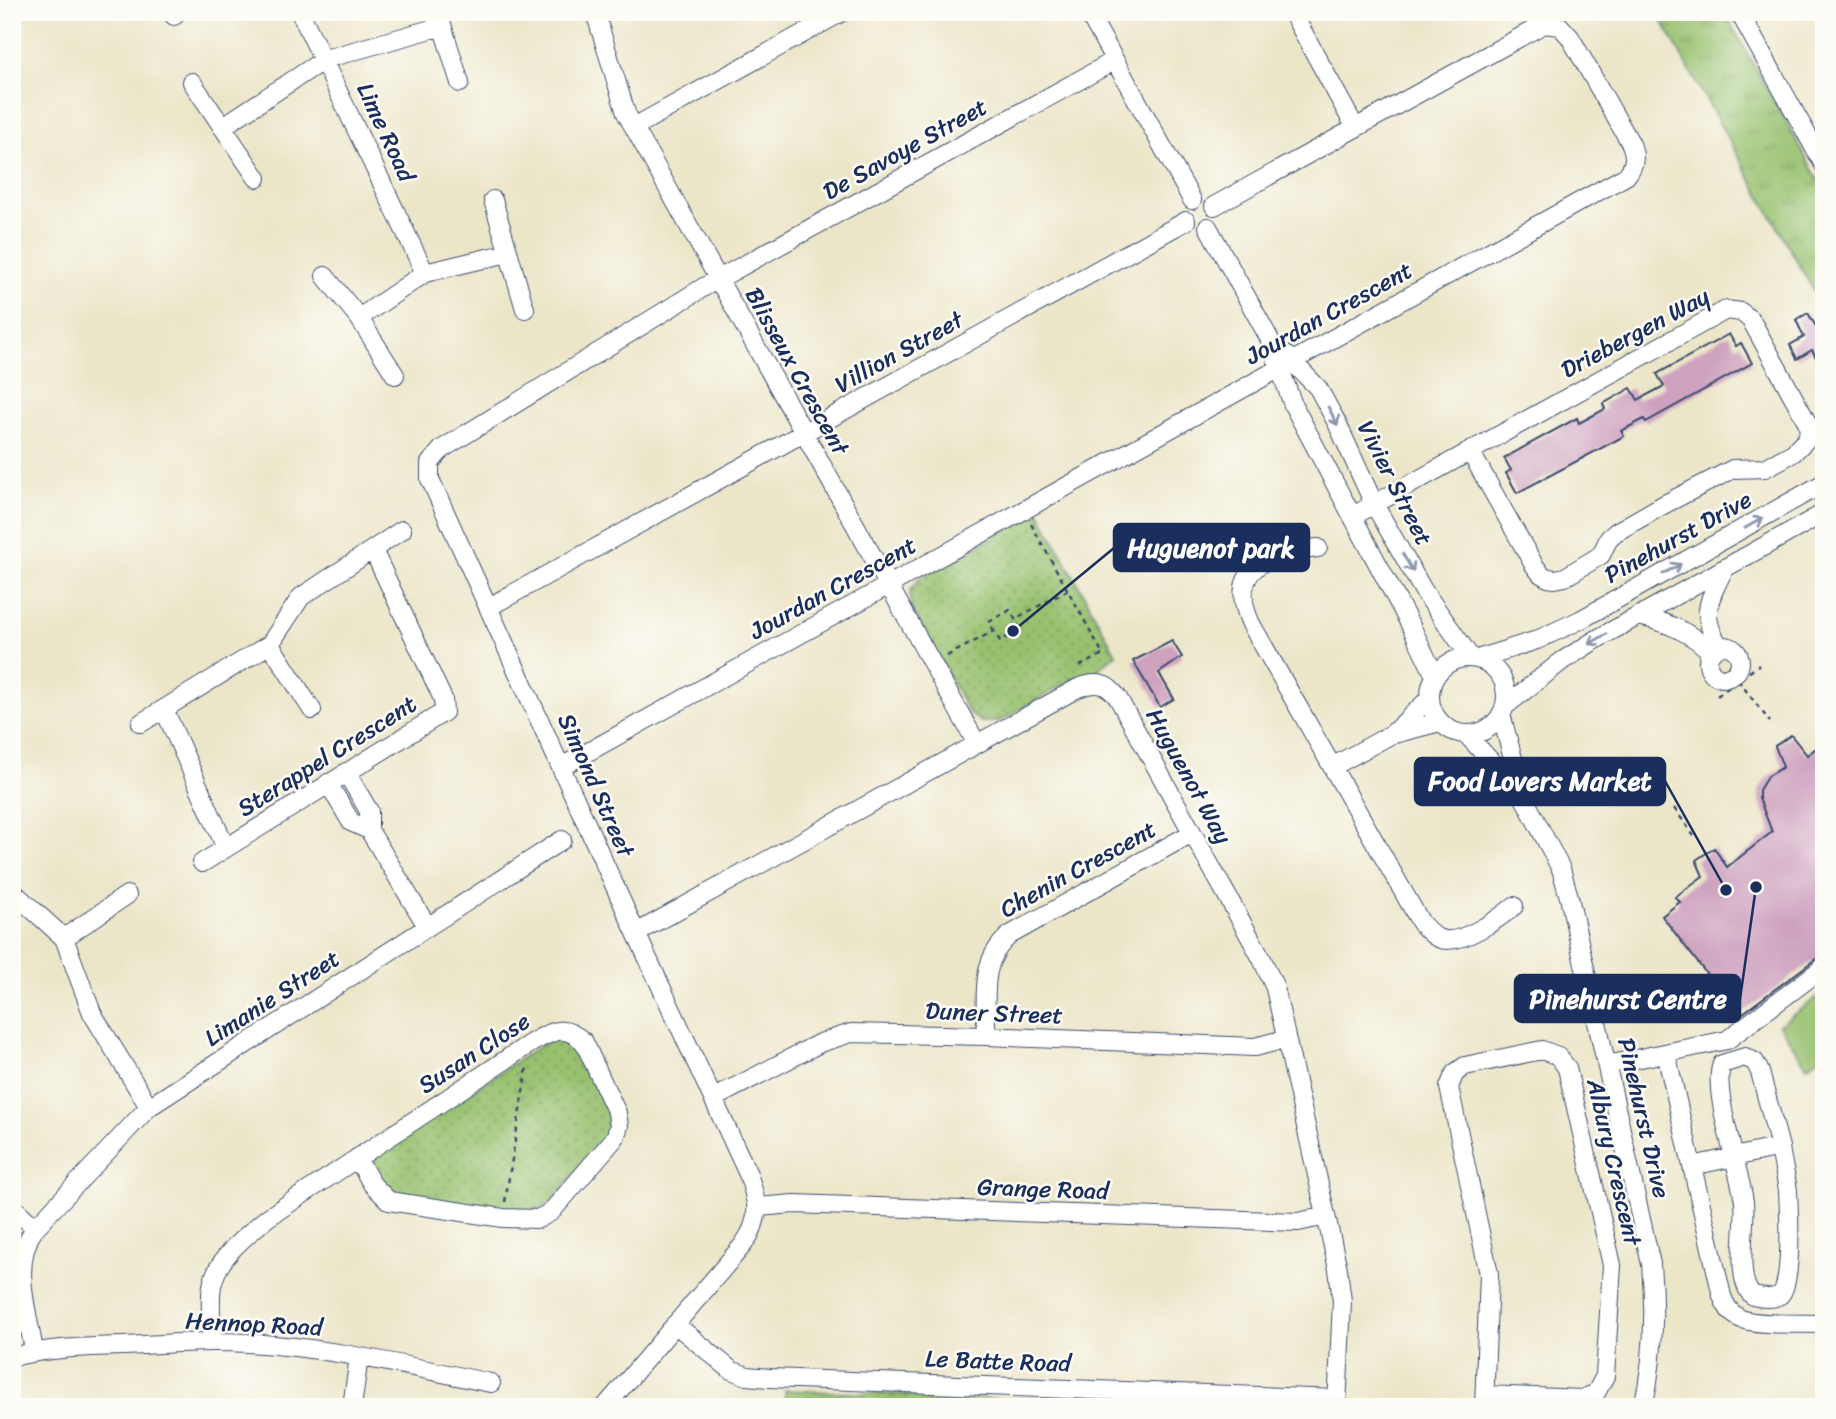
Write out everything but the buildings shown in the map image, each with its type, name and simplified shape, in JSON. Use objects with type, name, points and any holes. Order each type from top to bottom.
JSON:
[{"type":"street","name":"Lime Road","points":[[300,12],[325,59],[425,274]]},
{"type":"street","name":"Blisseux Crescent","points":[[595,12],[618,91],[634,127],[977,744]]},
{"type":"street","points":[[634,127],[842,12]]},
{"type":"street","points":[[1088,12],[1192,200]]},
{"type":"street","points":[[1292,12],[1355,127]]},
{"type":"street","points":[[1739,12],[1824,165]]},
{"type":"street","points":[[222,127],[325,59],[440,19],[460,83]]},
{"type":"street","name":"Jourdan Crescent","points":[[561,767],[1626,176],[1635,159],[1631,144],[1570,37],[1564,29],[1554,24],[1541,25],[1214,205]]},
{"type":"street","name":"De Savoye Street","points":[[719,280],[1114,61]]},
{"type":"street","points":[[192,82],[257,178]]},
{"type":"street","points":[[1200,197],[1214,205],[1214,222],[1208,227],[1192,227],[1186,221],[1185,209],[1192,200],[1200,197]]},
{"type":"street","points":[[493,200],[525,309]]},
{"type":"street","name":"Villion Street","points":[[489,607],[1186,221]]},
{"type":"street","name":"Vivier Street","points":[[1208,227],[1286,365],[1318,388],[1374,504],[1423,590],[1474,658]]},
{"type":"street","points":[[359,318],[425,274],[508,253]]},
{"type":"street","points":[[325,276],[359,318],[395,376]]},
{"type":"street","name":"Simond Street","points":[[719,280],[631,331],[442,449],[433,457],[429,468],[430,479],[748,1174],[758,1207]]},
{"type":"street","name":"Driebergen Way","points":[[1353,516],[1726,310],[1746,315],[1757,329],[1807,422],[1809,432],[1806,440],[1793,453],[1765,468],[1733,469],[1616,532],[1595,559],[1565,577],[1555,579],[1541,574],[1534,565],[1470,452]]},
{"type":"street","name":"Vivier Street","points":[[1286,365],[1293,405],[1435,676]]},
{"type":"street","name":"Pinehurst Drive","points":[[1474,658],[1537,640],[1580,620],[1824,483]]},
{"type":"street","name":"Pinehurst Drive","points":[[1643,1407],[1649,1380],[1653,1287],[1651,1264],[1561,869],[1523,796],[1503,710],[1562,661],[1824,513]]},
{"type":"street","points":[[141,723],[270,644],[301,597],[402,530]]},
{"type":"street","points":[[1318,548],[1287,551],[1265,562],[1246,577],[1242,592],[1243,602],[1251,624],[1416,916],[1433,934],[1443,940],[1490,926],[1514,906]]},
{"type":"street","name":"Sterappel Crescent","points":[[202,863],[442,714],[445,706],[373,550]]},
{"type":"street","points":[[1715,686],[1714,674],[1708,665],[1715,649],[1707,613],[1711,596],[1723,571]]},
{"type":"street","points":[[1639,616],[1665,622],[1688,632],[1715,649],[1731,647],[1751,661],[1715,686]]},
{"type":"street","points":[[270,644],[312,710]]},
{"type":"street","points":[[1474,658],[1488,664],[1503,682],[1506,694],[1503,710],[1486,729],[1466,734],[1451,730],[1440,722],[1432,709],[1431,686],[1435,676],[1450,662],[1474,658]]},
{"type":"street","points":[[636,933],[1087,684]]},
{"type":"street","name":"Huguenot Way","points":[[1087,684],[1101,684],[1113,691],[1270,974],[1338,1269],[1342,1301],[1337,1403]]},
{"type":"street","points":[[1332,767],[1390,735],[1430,698]]},
{"type":"street","name":"Sterappel Crescent","points":[[164,709],[226,848]]},
{"type":"street","points":[[1390,735],[1440,722]]},
{"type":"street","name":"Pinehurst Drive","points":[[1466,734],[1523,796]]},
{"type":"street","points":[[346,772],[369,811],[369,830],[428,926]]},
{"type":"street","points":[[328,783],[351,822],[369,830]]},
{"type":"street","name":"Chenin Crescent","points":[[986,1036],[987,969],[993,952],[1000,943],[1192,833]]},
{"type":"street","name":"Limanie Street","points":[[34,1351],[22,1274],[25,1244],[35,1228],[149,1107],[562,839]]},
{"type":"street","points":[[12,891],[64,938],[92,1013],[149,1107]]},
{"type":"street","points":[[64,938],[127,895]]},
{"type":"street","points":[[1607,1065],[1727,1040],[1824,967]]},
{"type":"street","name":"Susan Close","points":[[212,1341],[212,1286],[217,1271],[226,1257],[267,1218],[357,1158],[531,1043],[549,1033],[565,1030],[584,1042],[617,1113],[619,1126],[615,1138],[547,1216],[532,1220],[388,1201],[372,1184],[357,1158]]},
{"type":"street","name":"Duner Street","points":[[714,1098],[840,1035],[866,1033],[986,1036],[1255,1047],[1285,1039]]},
{"type":"street","name":"Albury Crescent","points":[[1542,1050],[1558,1056],[1567,1068],[1611,1259],[1605,1376],[1596,1392],[1582,1399],[1485,1401],[1489,1274],[1449,1087],[1455,1073],[1465,1066],[1542,1050]]},
{"type":"street","points":[[1666,1053],[1722,1296],[1731,1312],[1743,1320],[1824,1324]]},
{"type":"street","points":[[1745,1057],[1752,1059],[1758,1066],[1780,1147],[1788,1190],[1786,1286],[1782,1293],[1773,1298],[1753,1296],[1745,1287],[1744,1205],[1734,1157],[1720,1092],[1720,1070],[1724,1063],[1745,1057]]},
{"type":"street","points":[[1692,1166],[1780,1147]]},
{"type":"street","name":"Grange Road","points":[[758,1207],[794,1204],[1298,1223],[1326,1216]]},
{"type":"street","points":[[12,1206],[35,1228]]},
{"type":"street","points":[[605,1407],[749,1237],[758,1207]]},
{"type":"street","name":"Le Batte Road","points":[[675,1324],[732,1370],[747,1376],[1337,1403]]},
{"type":"street","name":"Hennop Road","points":[[12,1357],[34,1351],[212,1341],[264,1344],[359,1357],[491,1383]]},
{"type":"street","points":[[352,1407],[359,1357]]},
{"type":"street","name":"Pinehurst Drive","points":[[1649,1380],[1655,1407]]},
{"type":"path","points":[[1024,510],[1103,654],[1078,667],[1087,684]]},
{"type":"path","points":[[1015,619],[1068,590]]},
{"type":"path","points":[[1010,610],[1015,619],[1021,630],[1000,642],[989,621],[1010,610]]},
{"type":"path","points":[[932,665],[994,631]]},
{"type":"path","points":[[1715,686],[1738,680],[1751,661]]},
{"type":"path","points":[[1738,680],[1770,722]]},
{"type":"path","points":[[1674,808],[1694,836]]},
{"type":"path","points":[[503,1218],[531,1043]]},
{"type":"green space","points":[[1657,12],[1724,12],[1824,190],[1824,309]]},
{"type":"green space","points":[[1039,512],[1116,654],[1094,673],[1079,676],[998,722],[981,722],[969,713],[911,607],[910,591],[920,578]]},
{"type":"green space","points":[[1824,993],[1824,1054],[1807,1066],[1779,1025]]},
{"type":"green space","points":[[556,1038],[575,1042],[609,1111],[611,1123],[606,1137],[549,1204],[532,1213],[399,1196],[384,1187],[373,1167],[375,1155],[549,1040]]},
{"type":"green space","points":[[785,1390],[1207,1407],[785,1407]]},
{"type":"place","name":"Huguenot park","points":[[1013,631]]},
{"type":"place","name":"Pinehurst Centre","points":[[1756,887]]},
{"type":"place","name":"Food Lovers Market","points":[[1726,890]]}]
